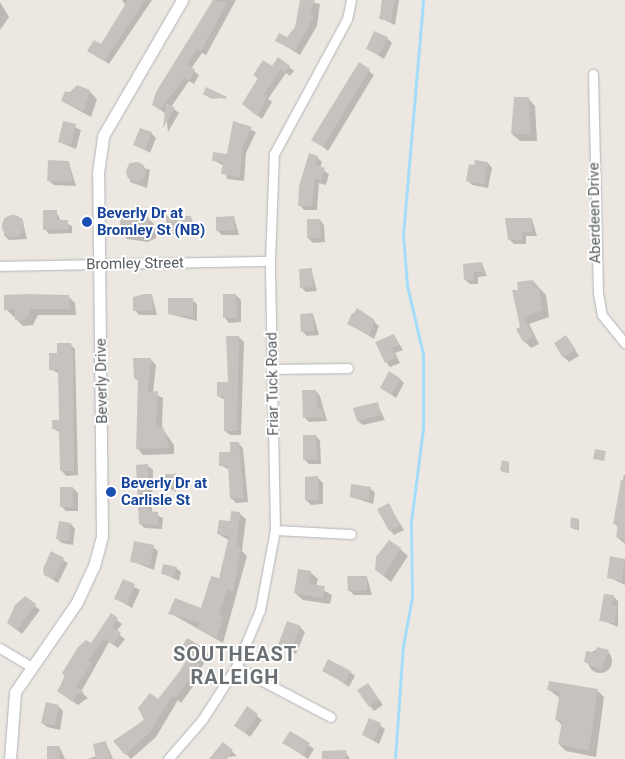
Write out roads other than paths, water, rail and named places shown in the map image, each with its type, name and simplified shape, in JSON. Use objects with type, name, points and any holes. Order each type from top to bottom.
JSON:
[{"type":"street","name":"Beverly Drive","points":[[10,759],[12,705],[30,666],[77,602],[94,566],[102,536],[98,173],[102,136],[182,0]]},
{"type":"street","name":"Friar Tuck Road","points":[[168,759],[202,720],[236,667],[260,610],[275,530],[270,261],[274,154],[347,19],[351,0]]},
{"type":"street","name":"Aberdeen Drive","points":[[593,74],[598,293],[602,315],[625,343]]},
{"type":"street","name":"Bromley Street","points":[[0,266],[270,261]]},
{"type":"street","points":[[273,369],[348,368]]},
{"type":"street","points":[[275,530],[351,534]]},
{"type":"street","points":[[0,648],[30,666]]},
{"type":"street","points":[[236,667],[331,717]]},
{"type":"waterway","points":[[395,759],[403,646],[412,597],[411,522],[423,428],[423,354],[407,285],[403,235],[423,0]]},
{"type":"place","name":"Beverly Dr at Bromley St (NB)","points":[[87,222]]},
{"type":"place","name":"Beverly Dr at Carlisle St","points":[[111,492]]},
{"type":"district","name":"SOUTHEAST RALEIGH","points":[[235,666]]}]
